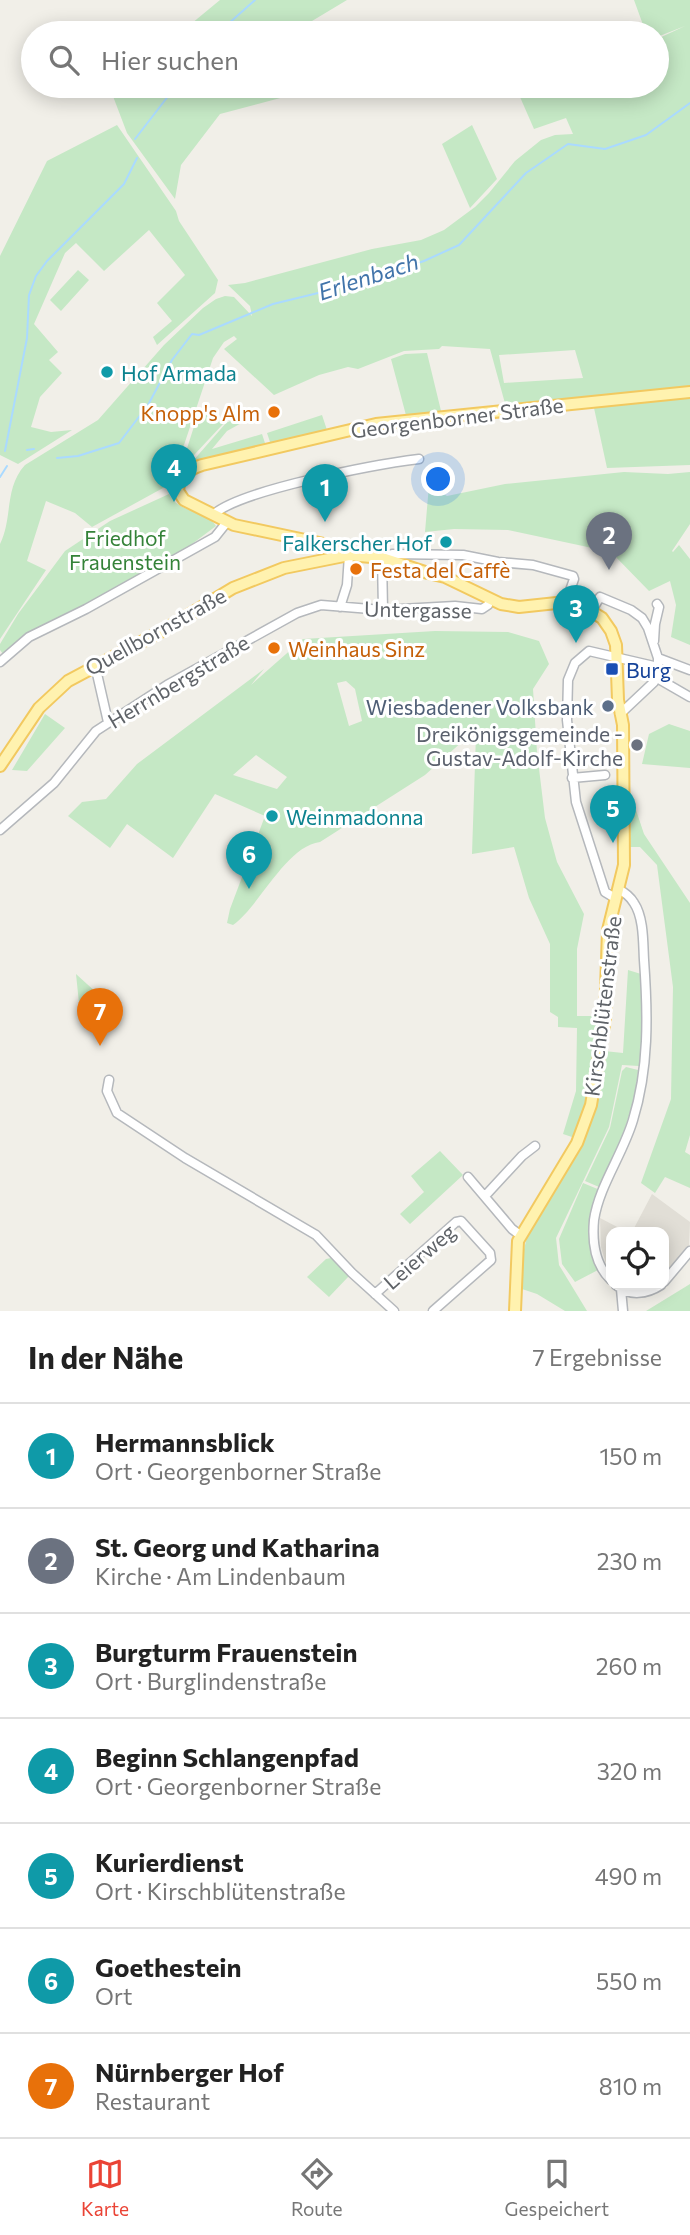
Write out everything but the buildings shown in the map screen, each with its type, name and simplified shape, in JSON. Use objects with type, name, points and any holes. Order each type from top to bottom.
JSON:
[{"type":"main road","name":"Georgenborner Straße","points":[[349,555],[343,548],[227,522],[184,500],[178,491],[180,482],[186,473],[202,465],[376,424],[690,392]]},
{"type":"main road","points":[[349,555],[383,558],[445,577],[490,599],[519,607],[566,602],[592,610]]},
{"type":"main road","name":"Quellbornstraße","points":[[0,766],[48,698],[68,681],[162,631],[220,594],[284,568],[349,555]]},
{"type":"main road","name":"Kirschblütenstraße","points":[[515,1311],[516,1259],[520,1235],[577,1143],[587,1119],[601,1047],[608,930],[624,865],[623,734],[616,655],[611,631],[592,610]]},
{"type":"street","points":[[213,515],[231,503],[274,490],[379,464],[419,459]]},
{"type":"street","points":[[0,662],[29,637],[86,609],[215,537],[227,522]]},
{"type":"street","points":[[383,610],[383,558],[392,555],[442,554],[563,571],[574,579],[566,602]]},
{"type":"street","points":[[340,607],[347,585],[349,555]]},
{"type":"street","points":[[592,610],[600,597],[636,614],[648,628],[658,662],[657,678],[643,695],[621,714]]},
{"type":"street","name":"Untergasse","points":[[340,607],[383,610],[455,606],[482,609],[490,599]]},
{"type":"street","points":[[653,648],[654,624],[659,607],[657,604]]},
{"type":"street","name":"Herrnbergstraße","points":[[0,831],[54,783],[96,731],[108,722],[167,685],[306,608],[321,605],[340,607]]},
{"type":"street","points":[[606,1273],[595,1250],[594,1221],[599,1201],[628,1138],[640,1095],[648,1024],[642,935],[636,907],[629,896],[606,892],[576,802],[566,687],[575,663],[589,651],[690,670]]},
{"type":"street","points":[[95,665],[108,722]]},
{"type":"street","points":[[657,678],[690,696]]},
{"type":"street","points":[[572,778],[605,775]]},
{"type":"street","points":[[109,1080],[107,1091],[117,1113],[185,1158],[316,1235],[394,1311]]},
{"type":"street","points":[[485,1196],[522,1156],[535,1146]]},
{"type":"street","points":[[468,1177],[520,1235]]},
{"type":"street","name":"Leierweg","points":[[375,1294],[429,1244],[456,1222],[461,1221],[490,1253],[491,1260],[433,1311]]},
{"type":"street","points":[[669,1276],[690,1251]]},
{"type":"street","points":[[620,1290],[623,1311]]},
{"type":"street","points":[[626,1290],[650,1290]]},
{"type":"shaded area","points":[[652,1194],[690,1222],[689,1247],[669,1273],[669,1227],[635,1227]]},
{"type":"shaded area","points":[[600,1218],[617,1227],[606,1227],[606,1264],[601,1247]]},
{"type":"green space","points":[[220,0],[347,0],[312,21],[195,21]]},
{"type":"green space","points":[[634,0],[690,0],[690,388],[506,407],[490,349],[442,346],[439,349],[404,351],[358,369],[348,367],[319,375],[274,395],[224,349],[237,339],[234,336],[224,342],[213,358],[172,481],[92,527],[75,513],[46,501],[27,561],[46,570],[0,639],[0,544],[14,483],[25,465],[98,420],[164,345],[216,299],[234,297],[252,316],[250,306],[228,285],[245,283],[372,249],[421,240],[444,230],[475,207],[515,161],[541,140],[555,135],[573,134],[566,118],[534,129],[520,98],[669,98],[669,33],[685,26],[669,32],[669,21],[642,21]],"holes":[[[575,350],[583,378],[504,383],[499,355]]]},
{"type":"green space","points":[[114,98],[280,98],[220,114],[181,165],[175,199],[127,133]]},
{"type":"green space","points":[[117,125],[176,211],[179,221],[218,280],[215,293],[157,345],[153,337],[172,321],[157,303],[185,275],[149,230],[104,271],[76,243],[65,253],[34,324],[58,352],[49,360],[62,373],[40,397],[31,427],[51,432],[72,430],[18,464],[0,455],[0,256],[47,161]]},
{"type":"green space","points":[[472,125],[497,179],[470,208],[442,144]]},
{"type":"green space","points":[[78,270],[89,280],[61,311],[50,300]]},
{"type":"green space","points":[[427,353],[442,415],[407,419],[391,359],[405,354]]},
{"type":"green space","points":[[690,397],[690,465],[607,468],[594,408]]},
{"type":"green space","points":[[255,409],[256,415],[227,431],[212,449],[262,434],[266,446],[192,462],[226,423]]},
{"type":"green space","points":[[199,411],[224,423],[180,470]]},
{"type":"green space","points":[[322,415],[328,433],[271,445],[267,433]]},
{"type":"green space","points":[[624,472],[690,472],[690,524],[672,551],[679,545],[690,559],[690,645],[671,637],[676,605],[670,581],[649,591],[611,552],[508,530],[454,529],[425,532],[429,485],[447,496],[505,484]]},
{"type":"green space","name":"Friedhof Frauenstein","points":[[169,494],[179,505],[206,517],[216,526],[180,553],[3,654],[0,644],[18,614],[65,551],[110,521]]},
{"type":"green space","points":[[435,631],[508,632],[539,641],[549,664],[533,689],[545,818],[557,862],[584,914],[577,949],[577,1016],[600,1016],[591,1078],[575,1138],[563,1134],[576,1091],[577,1028],[558,1027],[558,1017],[550,1012],[550,944],[529,898],[514,847],[472,854],[474,731],[425,775],[320,842],[296,854],[233,925],[227,923],[230,909],[265,816],[215,794],[173,858],[127,824],[110,848],[68,816],[82,802],[106,799],[137,764],[264,669],[251,685],[303,639]],"holes":[[[346,681],[355,689],[362,721],[349,726],[337,683]],[[256,755],[287,777],[277,789],[233,775]]]},
{"type":"green space","points":[[45,714],[65,728],[27,771],[12,770]]},
{"type":"green space","points":[[669,724],[690,731],[690,768],[642,764],[649,734]]},
{"type":"green space","points":[[628,786],[644,834],[690,903],[690,1135],[685,1152],[690,1155],[690,1188],[665,1177],[655,1193],[641,1183],[671,1099],[673,987],[657,865],[640,847],[628,847]]},
{"type":"green space","points":[[628,970],[641,974],[644,1023],[639,1066],[622,1065],[609,1127],[556,1238],[559,1265],[587,1311],[565,1311],[537,1294],[522,1289],[521,1262],[527,1237],[584,1137],[604,1051],[623,1053]]},
{"type":"green space","points":[[76,974],[109,1004],[109,1021],[105,1017],[93,1021],[90,1012],[80,1013]]},
{"type":"green space","points":[[626,1067],[638,1070],[633,1100],[619,1143],[602,1186],[599,1187],[585,1181],[610,1128],[622,1071]]},
{"type":"green space","points":[[440,1151],[463,1175],[410,1224],[400,1214],[424,1192],[411,1176]]},
{"type":"green space","points":[[583,1183],[600,1190],[590,1230],[591,1250],[598,1270],[575,1282],[562,1264],[559,1239]]},
{"type":"green space","points":[[331,1258],[349,1276],[329,1297],[307,1277],[326,1259]]},
{"type":"green space","points":[[690,1284],[690,1311],[646,1311]]},
{"type":"waterway","points":[[231,21],[255,0]]},
{"type":"waterway","points":[[135,139],[167,98]]},
{"type":"waterway","name":"Erlenbach","points":[[57,458],[78,456],[119,443],[148,405],[172,360],[192,334],[199,335],[273,304],[359,283],[424,261],[459,245],[526,173],[568,144],[605,149],[646,135],[690,103]]},
{"type":"waterway","name":"Erlenbach","points":[[5,451],[27,338],[29,295],[36,276],[47,261],[124,184],[137,158]]},
{"type":"waterway","name":"Erlenbach","points":[[27,450],[34,449]]},
{"type":"waterway","name":"Erlenbach","points":[[0,477],[7,466]]},
{"type":"place","name":"Hof Armada","points":[[107,372]]},
{"type":"place","name":"Knopp's Alm","points":[[274,412]]},
{"type":"place","name":"Beginn Schlangenpfad","points":[[174,502]]},
{"type":"place","name":"Hermannsblick","points":[[325,522]]},
{"type":"place","name":"Falkerscher Hof","points":[[446,542]]},
{"type":"place","name":"Festa del Caffè","points":[[356,569]]},
{"type":"place","name":"St. Georg und Katharina","points":[[609,570]]},
{"type":"place","name":"Burgturm Frauenstein","points":[[576,643]]},
{"type":"place","name":"Weinhaus Sinz","points":[[274,648]]},
{"type":"place","name":"Burg","points":[[612,669]]},
{"type":"place","name":"Wiesbadener Volksbank","points":[[608,706]]},
{"type":"place","name":"Dreikönigsgemeinde - Gustav-Adolf-Kirche","points":[[637,745]]},
{"type":"place","name":"Weinmadonna","points":[[272,816]]},
{"type":"place","name":"Kurierdienst","points":[[613,843]]},
{"type":"place","name":"Goethestein","points":[[249,889]]},
{"type":"place","name":"Nürnberger Hof","points":[[100,1046]]}]
